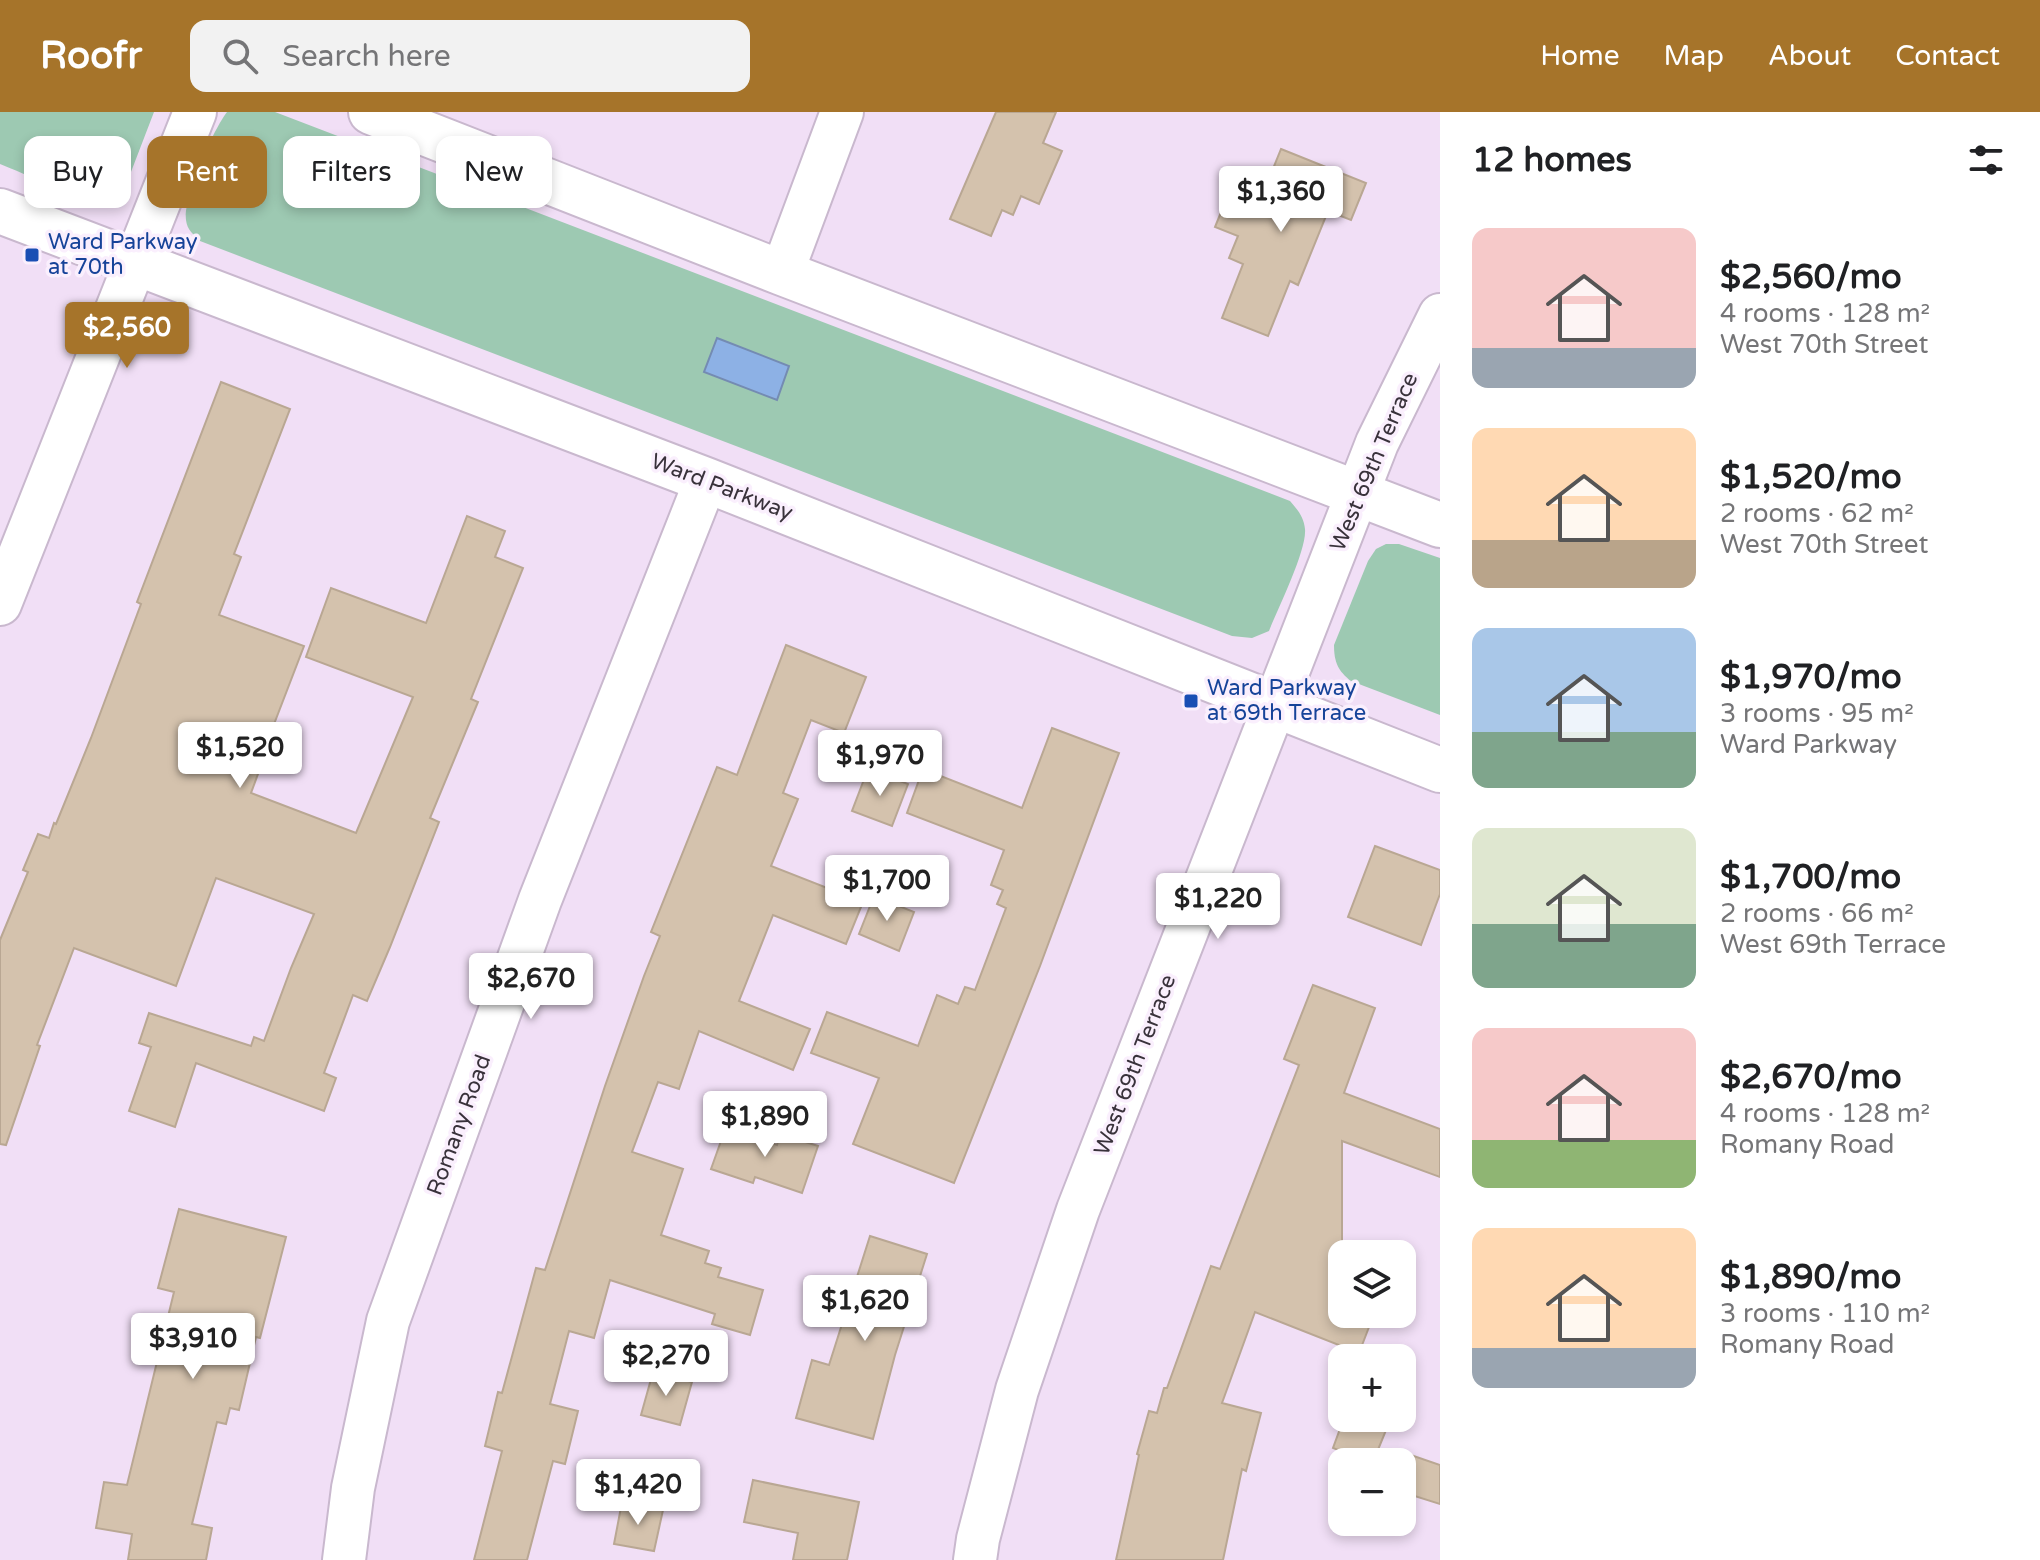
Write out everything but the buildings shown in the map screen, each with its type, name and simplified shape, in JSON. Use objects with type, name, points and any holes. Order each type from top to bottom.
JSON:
[{"type":"main road","points":[[371,112],[1440,525]]},
{"type":"main road","name":"Ward Parkway","points":[[0,211],[706,480],[1440,770]]},
{"type":"street","points":[[0,604],[195,112]]},
{"type":"street","points":[[782,273],[842,112]]},
{"type":"street","name":"West 69th Terrace","points":[[975,1560],[1017,1390],[1078,1210],[1377,443],[1440,315]]},
{"type":"street","name":"Romany Road","points":[[344,1560],[353,1488],[388,1321],[540,900],[706,480]]},
{"type":"green space","points":[[0,112],[154,112],[131,172],[131,136],[24,136],[24,174],[0,164]]},
{"type":"green space","points":[[227,112],[275,112],[338,136],[283,136],[283,208],[420,208],[420,168],[436,174],[436,208],[525,208],[1290,501],[1303,521],[1304,538],[1297,564],[1269,631],[1252,638],[1232,636],[200,241],[188,227],[186,208],[267,208],[267,136],[213,136]]},
{"type":"green space","points":[[1386,544],[1399,544],[1440,558],[1440,715],[1351,681],[1336,661],[1334,645],[1368,561],[1376,549]]},
{"type":"water","points":[[717,338],[789,366],[777,400],[704,372]]},
{"type":"place","name":"Ward Parkway at 70th","points":[[32,255]]},
{"type":"place","name":"Ward Parkway at 69th Terrace","points":[[1191,701]]}]
